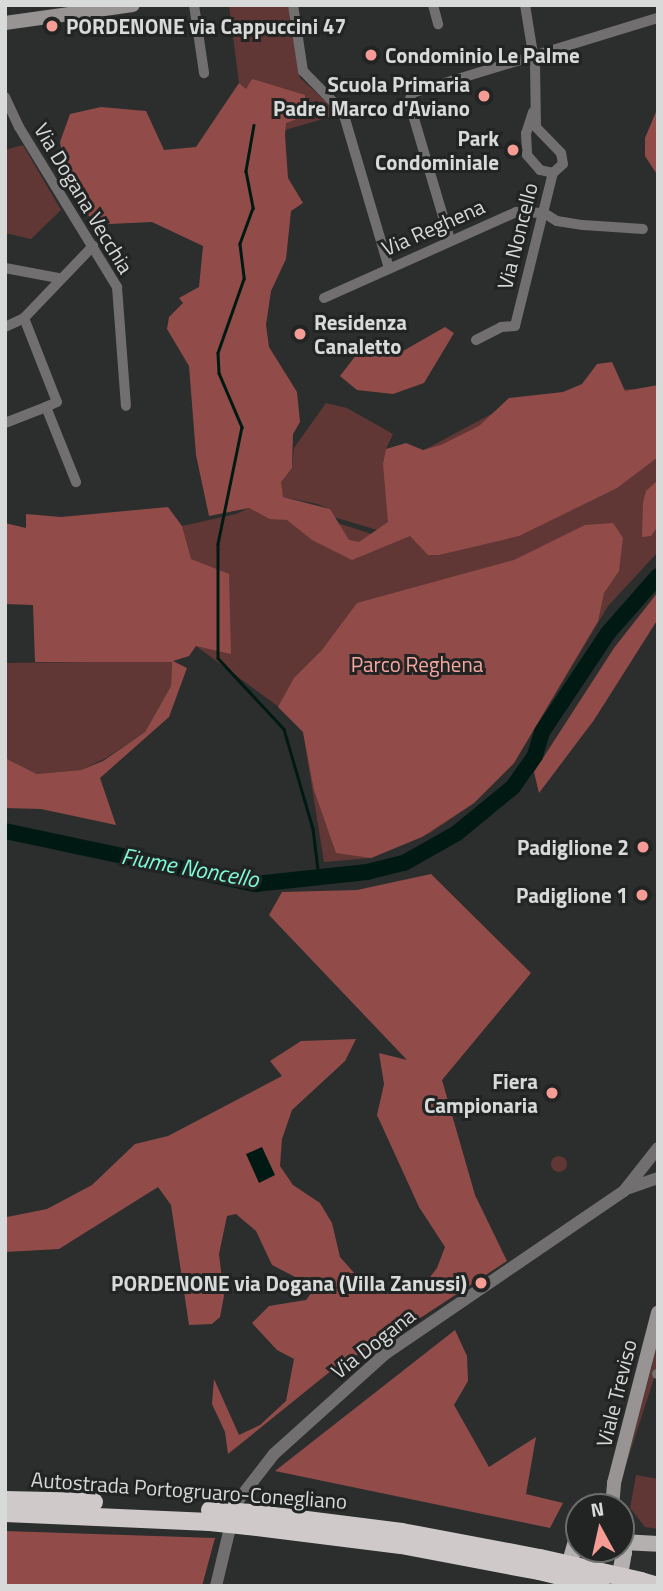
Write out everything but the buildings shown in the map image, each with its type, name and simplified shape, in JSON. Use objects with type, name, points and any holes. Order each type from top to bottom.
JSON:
[{"type":"highway","name":"Autostrada Portogruaro-Conegliano","points":[[5,1500],[249,1519],[490,1547],[601,1586]]},
{"type":"highway","name":"Autostrada Portogruaro-Conegliano","points":[[5,1513],[210,1516]]},
{"type":"highway","name":"Autostrada Portogruaro-Conegliano","points":[[249,1519],[472,1558],[539,1565]]},
{"type":"highway","points":[[539,1565],[564,1586]]},
{"type":"highway","points":[[539,1565],[650,1579]]},
{"type":"main road","points":[[5,23],[133,5]]},
{"type":"main road","points":[[5,29],[42,25],[76,14]]},
{"type":"main road","name":"Viale Treviso","points":[[613,1493],[658,1312]]},
{"type":"main road","name":"Viale Treviso","points":[[609,1493],[614,1483]]},
{"type":"main road","points":[[635,1542],[658,1544]]},
{"type":"main road","points":[[564,1586],[570,1563]]},
{"type":"main road","points":[[618,1586],[620,1563]]},
{"type":"street","points":[[194,5],[204,73]]},
{"type":"street","points":[[293,5],[303,71],[343,112],[389,268]]},
{"type":"street","points":[[433,5],[439,24]]},
{"type":"street","name":"Via Noncello","points":[[476,340],[501,327],[515,326],[552,173],[561,169],[564,159],[544,140],[533,112],[533,56],[526,5]]},
{"type":"street","points":[[450,240],[409,96],[658,18]]},
{"type":"street","name":"Via Dogana Vecchia","points":[[5,97],[19,127],[117,287],[126,406]]},
{"type":"street","points":[[533,112],[526,133],[527,155],[540,170],[552,173]]},
{"type":"street","name":"Via Reghena","points":[[324,298],[516,212],[544,213],[557,221],[583,225],[643,229]]},
{"type":"street","points":[[5,327],[24,318],[58,278],[93,246]]},
{"type":"street","points":[[5,268],[58,278]]},
{"type":"street","points":[[5,423],[57,402],[24,318]]},
{"type":"street","points":[[46,407],[76,482]]},
{"type":"street","name":"Via Dogana","points":[[625,1189],[658,1148]]},
{"type":"street","name":"Via Dogana","points":[[216,1586],[236,1503],[274,1454],[385,1354],[625,1189],[658,1178]]},
{"type":"green space","points":[[229,5],[288,5],[300,78],[340,114],[285,130],[239,83]]},
{"type":"green space","points":[[252,79],[305,95],[305,116],[286,123],[285,135],[288,178],[303,203],[291,211],[286,259],[271,291],[266,325],[269,347],[297,392],[300,422],[293,434],[292,468],[281,482],[283,497],[330,509],[349,540],[359,542],[388,522],[383,464],[386,449],[406,443],[423,450],[441,445],[479,426],[509,398],[563,392],[582,384],[597,364],[612,362],[625,391],[658,385],[658,457],[617,488],[519,536],[439,555],[428,555],[410,536],[352,560],[312,540],[287,520],[270,519],[249,508],[209,516],[196,455],[189,366],[167,329],[169,317],[183,303],[179,298],[199,287],[203,246],[152,222],[110,224],[86,215],[66,175],[60,142],[70,114],[101,107],[146,111],[164,150],[196,147],[239,83],[246,89]]},
{"type":"green space","points":[[658,107],[658,176],[645,156],[645,138]]},
{"type":"green space","points":[[23,145],[61,210],[31,239],[5,233],[5,150]]},
{"type":"green space","points":[[445,327],[454,333],[424,383],[393,394],[357,390],[340,376],[360,350],[376,342],[403,351]]},
{"type":"green space","name":"Parco Reghena","points":[[658,389],[658,552],[608,606],[514,763],[474,803],[430,833],[371,858],[324,862],[303,732],[283,710],[196,646],[182,526],[236,514],[266,500],[381,537],[387,524],[377,530],[334,517],[330,509],[317,504],[283,497],[280,482],[292,468],[294,448],[326,403],[347,408],[393,434],[386,449],[389,521],[398,464],[495,412],[570,390]]},
{"type":"green space","points":[[658,480],[658,526],[651,536],[642,537],[646,491]]},
{"type":"green space","points":[[168,507],[182,526],[191,559],[229,574],[231,654],[196,646],[189,656],[173,661],[187,668],[169,717],[100,778],[116,825],[41,809],[5,808],[5,758],[37,774],[81,770],[103,761],[145,732],[171,686],[172,662],[35,662],[33,605],[5,604],[5,523],[26,528],[26,514],[61,517]]},
{"type":"green space","points":[[613,523],[623,538],[619,571],[604,593],[598,621],[514,763],[474,803],[422,837],[371,858],[336,853],[314,790],[303,732],[278,707],[294,678],[322,650],[357,603],[514,560],[585,525]]},
{"type":"green space","points":[[658,592],[658,619],[594,720],[539,793],[534,772],[614,648]]},
{"type":"green space","points":[[172,661],[171,686],[145,732],[106,758],[81,770],[37,774],[5,758],[5,663]]},
{"type":"green space","points":[[431,874],[531,973],[442,1080],[475,1195],[507,1261],[402,1330],[337,1366],[228,1454],[225,1432],[212,1404],[214,1379],[239,1435],[260,1425],[286,1401],[294,1359],[277,1350],[252,1323],[269,1306],[306,1300],[312,1292],[301,1280],[272,1265],[256,1231],[236,1214],[227,1216],[219,1254],[224,1296],[220,1317],[212,1324],[189,1325],[171,1205],[158,1187],[59,1249],[5,1252],[7,1217],[47,1209],[92,1185],[135,1144],[168,1136],[282,1076],[270,1061],[301,1041],[356,1039],[345,1061],[292,1110],[282,1139],[280,1166],[293,1185],[320,1203],[332,1223],[340,1257],[365,1285],[395,1294],[417,1294],[437,1268],[445,1247],[419,1207],[377,1115],[384,1084],[379,1053],[407,1060],[269,915],[282,892],[357,890]]},
{"type":"green space","points":[[556,1156],[562,1156],[567,1164],[565,1170],[556,1172],[551,1167],[551,1161]]},
{"type":"green space","points":[[455,1330],[467,1356],[468,1381],[454,1405],[489,1467],[536,1437],[526,1494],[563,1503],[550,1528],[275,1471]]},
{"type":"green space","points":[[658,1342],[658,1366],[626,1465]]},
{"type":"green space","points":[[636,1475],[658,1479],[658,1529],[645,1527],[635,1514],[635,1493],[633,1493]]},
{"type":"green space","points":[[5,1531],[215,1538],[202,1586],[5,1586]]},
{"type":"shaded area","points":[[262,1147],[275,1175],[259,1183],[246,1154]]},
{"type":"waterway","points":[[254,125],[246,171],[253,208],[240,244],[244,279],[218,353],[219,373],[242,427],[218,544],[218,658],[284,729],[313,829],[319,877]]},
{"type":"waterway","name":"Fiume Noncello","points":[[5,831],[255,884],[367,872],[404,863],[457,833],[513,787],[535,755],[542,732],[608,633],[658,576]]},
{"type":"place","name":"PORDENONE via Cappuccini 47","points":[[52,26]]},
{"type":"place","name":"Condominio Le Palme","points":[[371,55]]},
{"type":"place","name":"Scuola Primaria Padre Marco d'Aviano","points":[[484,96]]},
{"type":"place","name":"Park Condominiale","points":[[513,150]]},
{"type":"place","name":"Residenza Canaletto","points":[[300,334]]},
{"type":"place","name":"Padiglione 2","points":[[643,847]]},
{"type":"place","name":"Padiglione 1","points":[[642,895]]},
{"type":"place","name":"Fiera Campionaria","points":[[552,1093]]},
{"type":"place","name":"PORDENONE via Dogana (Villa Zanussi)","points":[[481,1283]]}]
